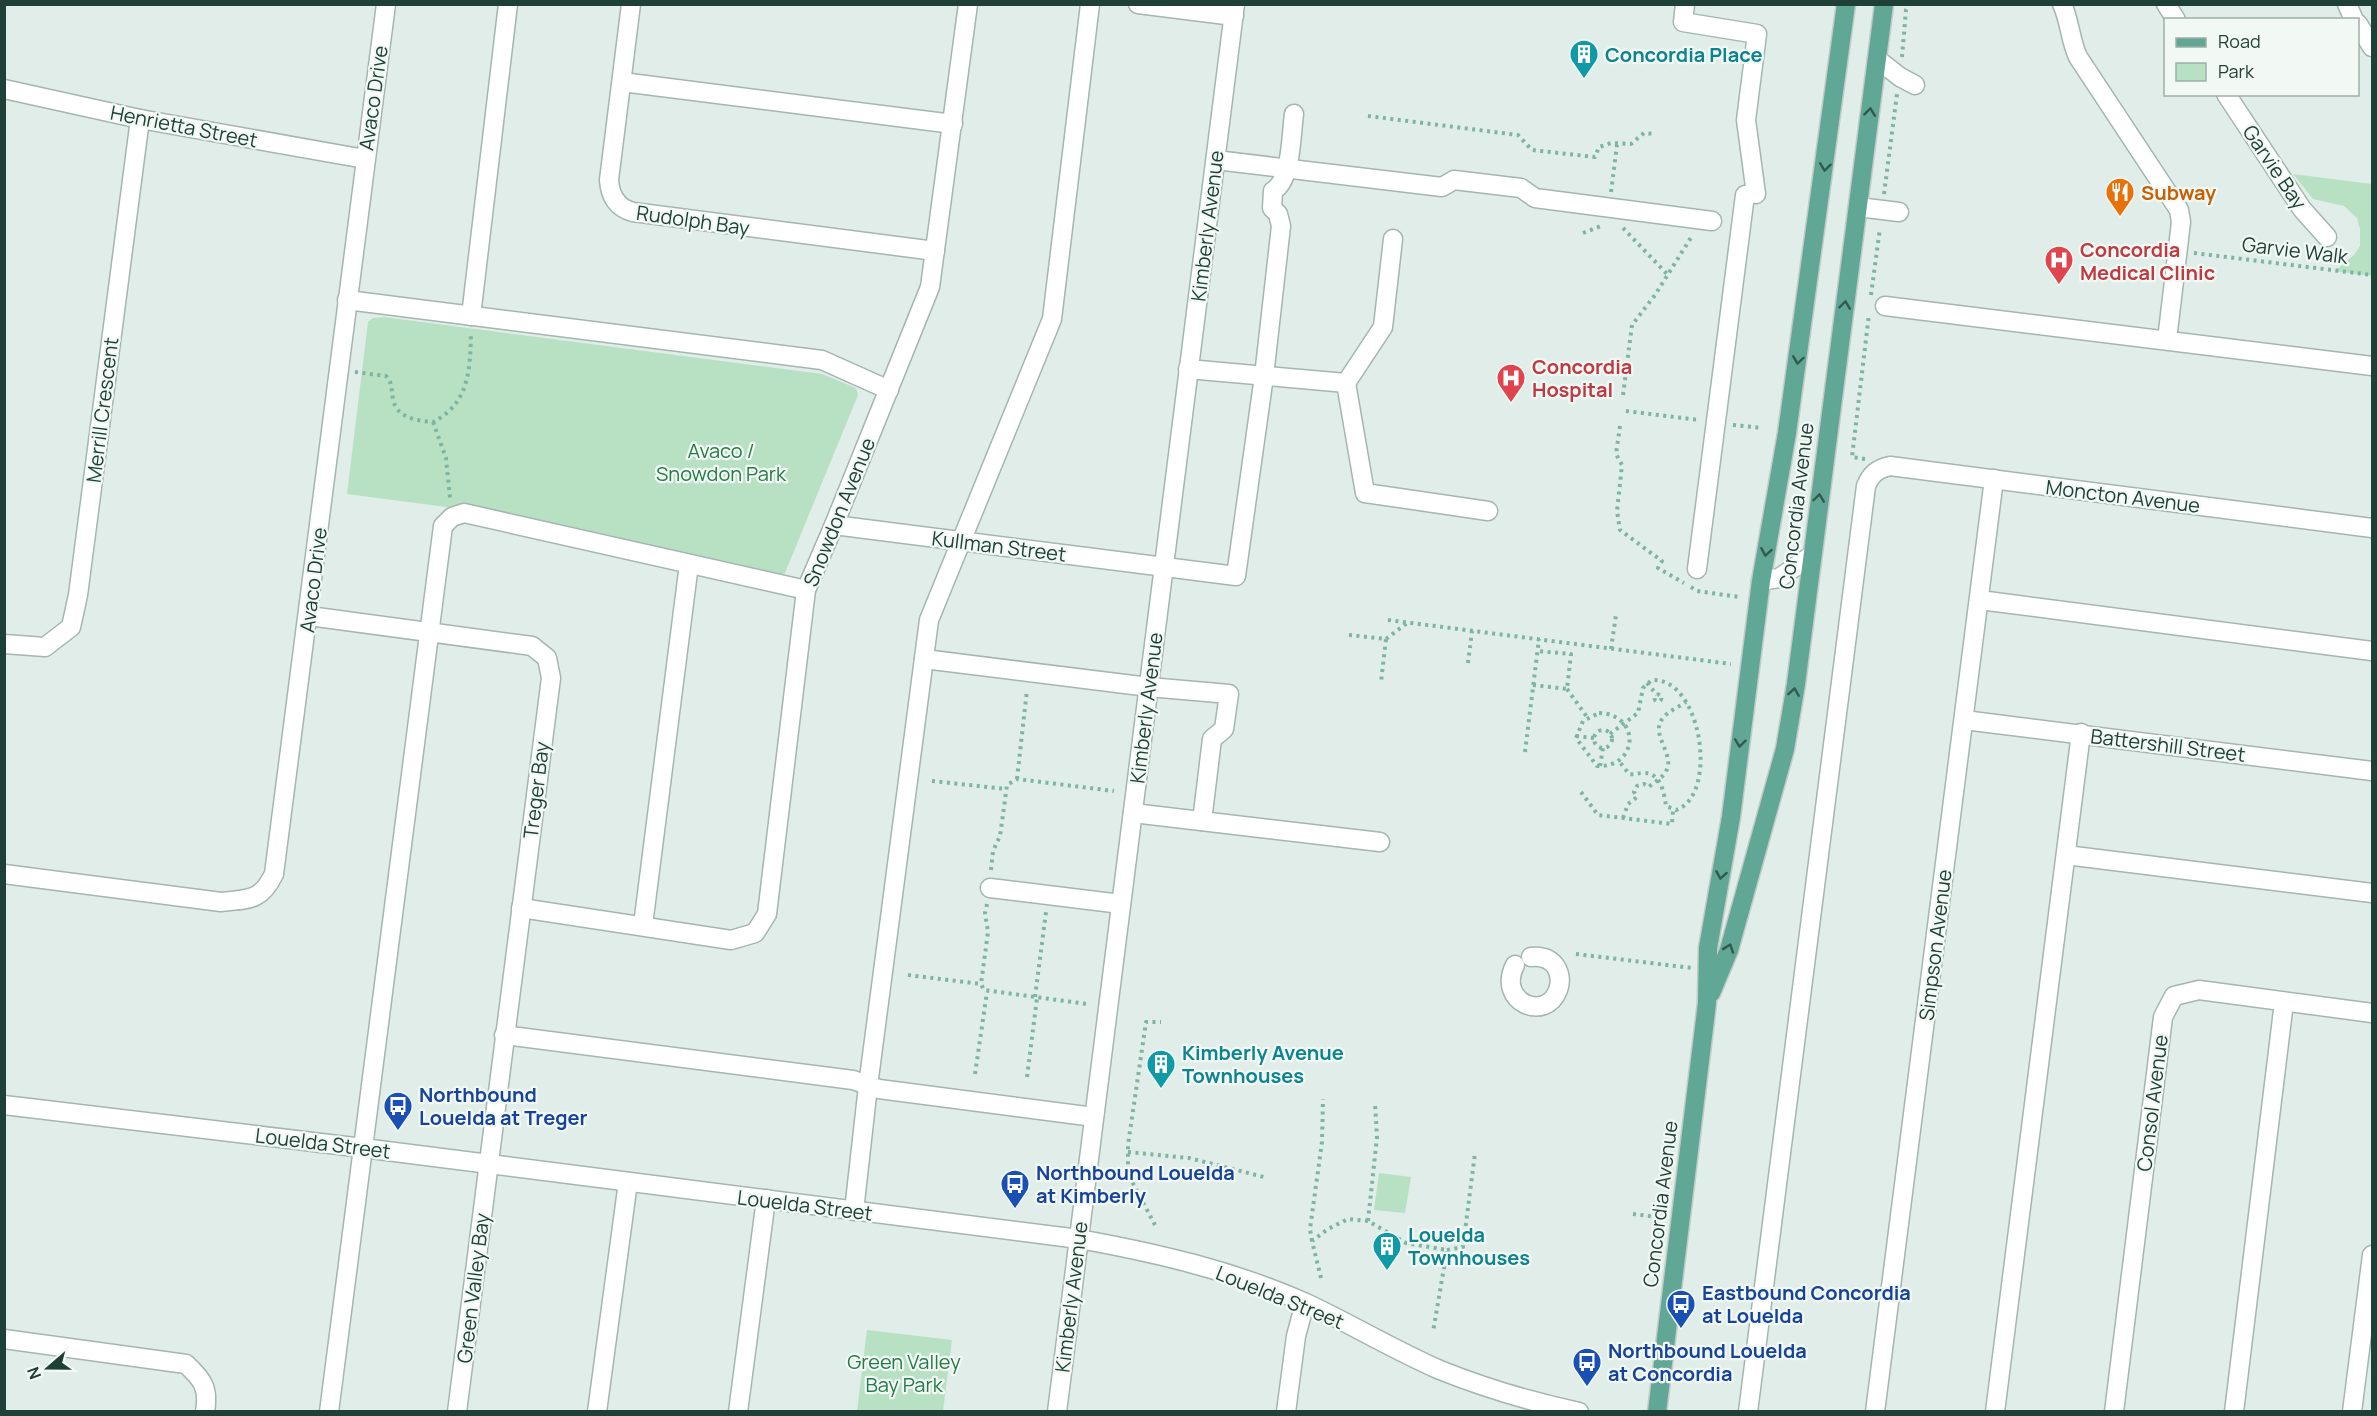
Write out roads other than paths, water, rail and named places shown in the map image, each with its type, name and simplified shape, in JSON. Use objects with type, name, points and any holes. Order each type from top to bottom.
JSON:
[{"type":"main road","name":"Concordia Avenue","points":[[1657,1412],[1707,1003],[1708,948],[1731,817],[1761,581],[1790,410],[1846,4]]},
{"type":"main road","points":[[1883,13],[1891,4]]},
{"type":"main road","name":"Concordia Avenue","points":[[1707,1003],[1729,950],[1785,750],[1883,13]]},
{"type":"street","name":"Avaco Drive","points":[[4,874],[222,902],[251,898],[267,889],[274,874],[386,4]]},
{"type":"street","points":[[471,316],[508,4]]},
{"type":"street","name":"Rudolph Bay","points":[[631,4],[609,180],[615,201],[627,211],[935,251]]},
{"type":"street","name":"Snowdon Avenue","points":[[521,908],[731,940],[754,933],[767,914],[806,590],[930,287],[968,4]]},
{"type":"street","points":[[854,1211],[868,1086],[929,620],[1052,319],[1090,4]]},
{"type":"street","points":[[1138,4],[1235,10]]},
{"type":"street","points":[[1685,4],[1683,22],[1757,34],[1746,120],[1751,194],[1716,422],[1697,569]]},
{"type":"street","points":[[2062,4],[2067,14],[2071,37],[2078,57],[2179,210],[2181,222],[2167,340]]},
{"type":"street","points":[[2166,4],[2175,18]]},
{"type":"street","points":[[2347,4],[2353,18]]},
{"type":"street","name":"Kimberly Avenue","points":[[1057,1412],[1235,10]]},
{"type":"street","points":[[2359,26],[2373,47]]},
{"type":"street","points":[[1877,59],[1907,81]]},
{"type":"street","points":[[622,82],[953,124]]},
{"type":"street","name":"Henrietta Street","points":[[4,89],[140,119],[365,159]]},
{"type":"street","name":"Garvie Bay","points":[[2227,96],[2302,209],[2327,237]]},
{"type":"street","points":[[1264,376],[1281,226],[1278,214],[1272,208],[1273,191],[1279,188],[1288,167],[1294,114]]},
{"type":"street","name":"Merrill Crescent","points":[[4,644],[45,647],[72,627],[140,119]]},
{"type":"street","points":[[1216,160],[1443,187],[1454,180],[1476,182],[1521,188],[1535,198],[1706,220]]},
{"type":"street","points":[[1858,207],[1891,211]]},
{"type":"street","points":[[1393,239],[1383,327],[1346,383],[1365,493],[1488,512]]},
{"type":"street","points":[[348,300],[822,360],[889,390]]},
{"type":"street","points":[[1885,306],[2373,366]]},
{"type":"street","points":[[1188,369],[1346,383]]},
{"type":"street","name":"Kullman Street","points":[[834,525],[1236,576],[1264,376]]},
{"type":"street","name":"Moncton Avenue","points":[[1748,1412],[1866,486],[1874,472],[1890,466],[2373,528]]},
{"type":"street","name":"Simpson Avenue","points":[[1875,1412],[1994,479]]},
{"type":"street","points":[[329,1412],[442,532],[447,521],[464,513],[806,590]]},
{"type":"street","points":[[1761,581],[1779,578],[1812,555]]},
{"type":"street","points":[[643,925],[689,564]]},
{"type":"street","points":[[1980,600],[2373,651]]},
{"type":"street","name":"Treger Bay","points":[[309,616],[532,646],[547,658],[551,678],[489,1164]]},
{"type":"street","points":[[924,659],[1149,687],[1229,694],[1224,729],[1212,739],[1202,821]]},
{"type":"street","name":"Battershill Street","points":[[1964,720],[2373,771]]},
{"type":"street","points":[[1995,1412],[2081,733]]},
{"type":"street","points":[[1133,813],[1380,842]]},
{"type":"street","points":[[2066,855],[2373,893]]},
{"type":"street","points":[[990,888],[1121,904]]},
{"type":"street","name":"Consol Avenue","points":[[2114,1412],[2163,1017],[2174,996],[2199,990],[2373,1013]]},
{"type":"street","points":[[2234,1412],[2284,1002]]},
{"type":"street","points":[[504,1035],[854,1080],[879,1089],[1094,1117]]},
{"type":"street","name":"Louelda Street","points":[[4,1105],[1079,1239],[1145,1251],[1228,1274],[1305,1303],[1438,1369],[1503,1392],[1579,1412]]},
{"type":"street","name":"Green Valley Bay","points":[[457,1412],[489,1164]]},
{"type":"street","points":[[597,1412],[628,1182]]},
{"type":"street","points":[[738,1412],[766,1199]]},
{"type":"street","points":[[2352,1412],[2373,1255]]},
{"type":"street","points":[[1286,1412],[1296,1336],[1305,1303]]},
{"type":"street","points":[[4,1339],[186,1364],[201,1378],[207,1396],[205,1412]]},
{"type":"place","name":"Concordia Place","points":[[1584,80]]},
{"type":"place","name":"Subway","points":[[2120,218]]},
{"type":"place","name":"Concordia Medical Clinic","points":[[2059,286]]},
{"type":"place","name":"Concordia Hospital","points":[[1511,404]]},
{"type":"place","name":"Kimberly Avenue Townhouses","points":[[1161,1090]]},
{"type":"place","name":"Northbound Louelda at Treger","points":[[398,1132]]},
{"type":"place","name":"Northbound Louelda at Kimberly","points":[[1015,1210]]},
{"type":"place","name":"Louelda Townhouses","points":[[1387,1272]]},
{"type":"place","name":"Eastbound Concordia at Louelda","points":[[1681,1330]]},
{"type":"place","name":"Northbound Louelda at Concordia","points":[[1587,1388]]},
{"type":"park label","name":"Avaco / Snowdon Park","points":[[721,462]]},
{"type":"park label","name":"Green Valley Bay Park","points":[[904,1372]]}]
